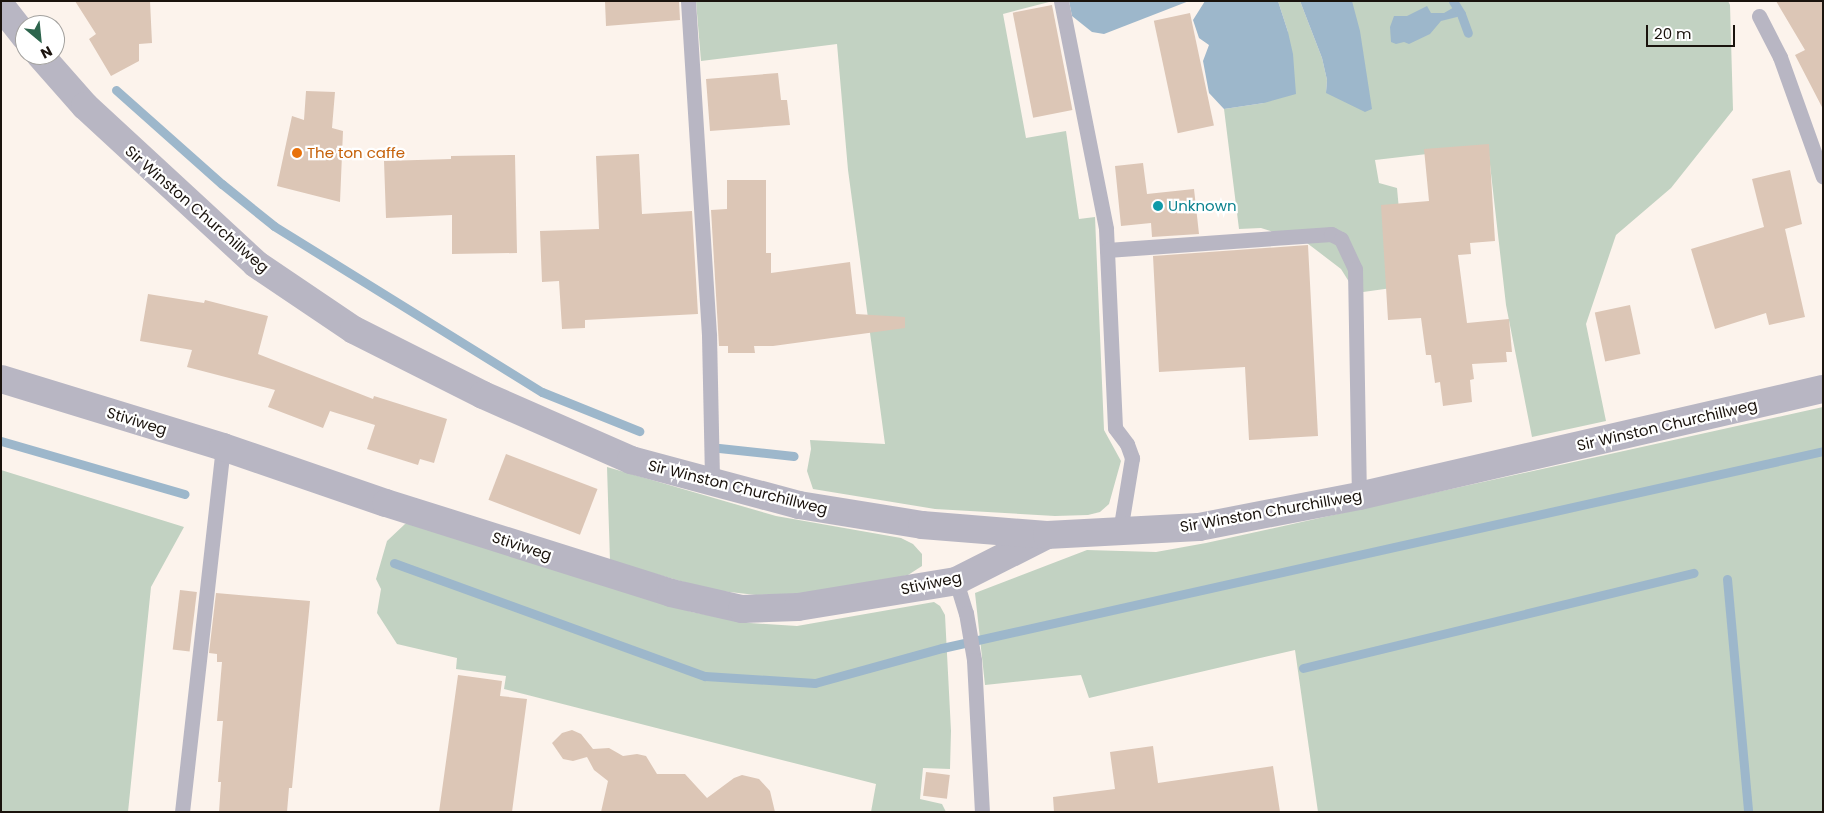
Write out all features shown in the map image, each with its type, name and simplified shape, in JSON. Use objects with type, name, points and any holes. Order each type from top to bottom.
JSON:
[{"type":"street","points":[[1,6],[15,25]]},
{"type":"street","name":"Sir Winston Churchillweg","points":[[49,65],[92,113],[256,264],[354,330],[483,396],[631,460],[799,504],[922,525],[1047,535],[1199,527],[1359,496],[1823,389]]},
{"type":"street","name":"Stiviweg","points":[[1,379],[223,447],[386,503],[671,593],[742,608],[798,607],[956,581],[1047,535]]},
{"type":"lane","points":[[688,1],[709,335],[712,482]]},
{"type":"lane","points":[[1060,1],[1106,229],[1116,428],[1128,444],[1132,458],[1120,531]]},
{"type":"lane","points":[[1759,16],[1780,57],[1823,177]]},
{"type":"lane","points":[[1107,250],[1331,234],[1340,239],[1355,269],[1359,496]]},
{"type":"lane","points":[[182,812],[223,447]]},
{"type":"lane","points":[[956,581],[966,613],[974,660],[982,812]]},
{"type":"green space","points":[[696,1],[1053,1],[1003,14],[1026,138],[1066,131],[1079,219],[1095,217],[1104,430],[1121,461],[1109,504],[1100,512],[1088,515],[1055,516],[935,509],[813,489],[807,471],[811,449],[810,440],[885,444],[848,170],[837,44],[701,61]]},
{"type":"green space","points":[[1278,1],[1300,1],[1322,58],[1327,80],[1326,93],[1352,1],[1728,1],[1730,5],[1733,110],[1671,188],[1616,235],[1586,324],[1606,421],[1532,437],[1506,305],[1488,147],[1375,160],[1379,183],[1397,188],[1406,286],[1356,293],[1341,269],[1307,243],[1261,228],[1239,229],[1224,109],[1264,103],[1288,32]]},
{"type":"green space","points":[[1823,407],[1823,812],[1318,812],[1295,650],[1089,698],[1081,675],[985,685],[975,593],[1087,550],[1156,552],[1206,543]]},
{"type":"green space","points":[[607,467],[776,516],[901,538],[913,544],[922,554],[922,566],[908,575],[824,593],[756,595],[712,590],[610,561]]},
{"type":"green space","points":[[1,470],[184,527],[151,587],[128,812],[1,812]]},
{"type":"green space","points":[[414,523],[692,612],[750,623],[797,626],[934,602],[940,606],[945,615],[951,731],[950,769],[923,768],[920,799],[942,804],[946,812],[871,812],[876,784],[504,689],[506,676],[456,669],[457,658],[397,644],[377,613],[381,589],[376,579],[387,541],[405,524]]},
{"type":"water","points":[[1069,1],[1189,1],[1104,34],[1092,32],[1072,16]]},
{"type":"water","points":[[1205,1],[1278,1],[1293,54],[1296,94],[1264,103],[1224,109],[1209,93],[1203,61],[1209,45],[1199,38],[1193,20]]},
{"type":"water","points":[[1300,1],[1352,1],[1360,31],[1372,109],[1365,112],[1326,93],[1327,80],[1322,58]]},
{"type":"water","points":[[1427,6],[1431,13],[1444,13],[1456,6],[1461,14],[1457,17],[1441,21],[1430,34],[1409,44],[1391,42],[1390,27],[1394,16],[1407,16]]},
{"type":"building","points":[[75,1],[150,1],[152,43],[139,44],[139,61],[111,76],[89,39],[96,34]]},
{"type":"building","points":[[605,1],[679,1],[680,20],[606,26]]},
{"type":"building","points":[[1776,1],[1823,1],[1823,109],[1795,55],[1805,50]]},
{"type":"building","points":[[1052,5],[1072,110],[1033,118],[1013,13]]},
{"type":"building","points":[[1190,13],[1214,125],[1178,133],[1154,21]]},
{"type":"building","points":[[778,73],[781,100],[787,100],[790,125],[710,131],[706,79]]},
{"type":"building","points":[[306,91],[335,92],[332,128],[343,131],[340,202],[277,186],[292,116],[304,120]]},
{"type":"building","points":[[1489,144],[1495,241],[1470,243],[1471,254],[1458,255],[1467,323],[1509,319],[1512,352],[1506,352],[1507,362],[1472,364],[1474,379],[1470,380],[1472,402],[1443,406],[1440,382],[1435,383],[1431,355],[1426,355],[1421,318],[1388,320],[1381,205],[1429,201],[1424,149]]},
{"type":"building","points":[[639,154],[642,214],[692,211],[698,314],[585,320],[585,328],[562,329],[559,281],[542,282],[540,231],[599,229],[596,156]]},
{"type":"building","points":[[515,155],[517,253],[452,254],[452,215],[386,218],[384,161],[451,159],[451,156]]},
{"type":"building","name":"Unknown","points":[[1143,163],[1147,194],[1194,189],[1199,234],[1152,237],[1151,223],[1121,226],[1115,166]]},
{"type":"building","points":[[1790,170],[1802,224],[1785,229],[1805,317],[1769,325],[1766,313],[1715,329],[1691,249],[1764,227],[1752,179]]},
{"type":"building","points":[[727,180],[766,180],[766,253],[771,253],[771,273],[850,262],[856,314],[905,317],[905,328],[773,346],[754,346],[755,353],[728,353],[728,346],[719,346],[711,210],[727,209]]},
{"type":"building","points":[[1308,245],[1318,436],[1249,440],[1245,367],[1159,372],[1153,256]]},
{"type":"building","points":[[148,294],[204,303],[205,300],[268,316],[258,354],[373,399],[374,396],[447,419],[434,463],[420,459],[418,465],[367,449],[375,425],[330,411],[323,428],[268,407],[275,390],[187,367],[192,350],[140,341]]},
{"type":"building","points":[[1630,305],[1640,354],[1605,361],[1595,312]]},
{"type":"building","points":[[506,454],[597,489],[580,535],[488,500]]},
{"type":"building","points":[[180,590],[197,592],[190,652],[173,650]]},
{"type":"building","points":[[216,593],[310,601],[292,788],[289,788],[287,812],[219,812],[221,782],[218,782],[223,721],[217,721],[222,662],[217,662],[217,654],[209,653]]},
{"type":"building","points":[[458,675],[502,681],[500,696],[527,699],[512,812],[439,812]]},
{"type":"building","points":[[572,730],[581,734],[593,749],[609,748],[623,756],[637,754],[646,756],[657,774],[685,774],[707,798],[734,778],[742,775],[759,779],[770,791],[775,812],[601,812],[608,781],[594,770],[587,757],[573,761],[563,759],[552,743],[562,733]]},
{"type":"building","points":[[1153,746],[1158,783],[1273,766],[1280,812],[1054,812],[1053,797],[1115,789],[1110,752]]},
{"type":"building","points":[[926,772],[950,775],[947,799],[923,796]]},
{"type":"waterway","points":[[1453,1],[1461,14],[1468,33]]},
{"type":"waterway","points":[[116,90],[222,184],[274,226],[542,392],[639,431]]},
{"type":"waterway","points":[[1,441],[185,494]]},
{"type":"waterway","points":[[719,448],[794,456]]},
{"type":"waterway","points":[[394,563],[705,676],[815,683],[942,648],[1823,451]]},
{"type":"waterway","points":[[1303,668],[1694,573]]},
{"type":"waterway","points":[[1727,579],[1748,812]]},
{"type":"place","name":"The ton caffe","points":[[297,153]]},
{"type":"place","name":"Unknown","points":[[1158,206]]}]
